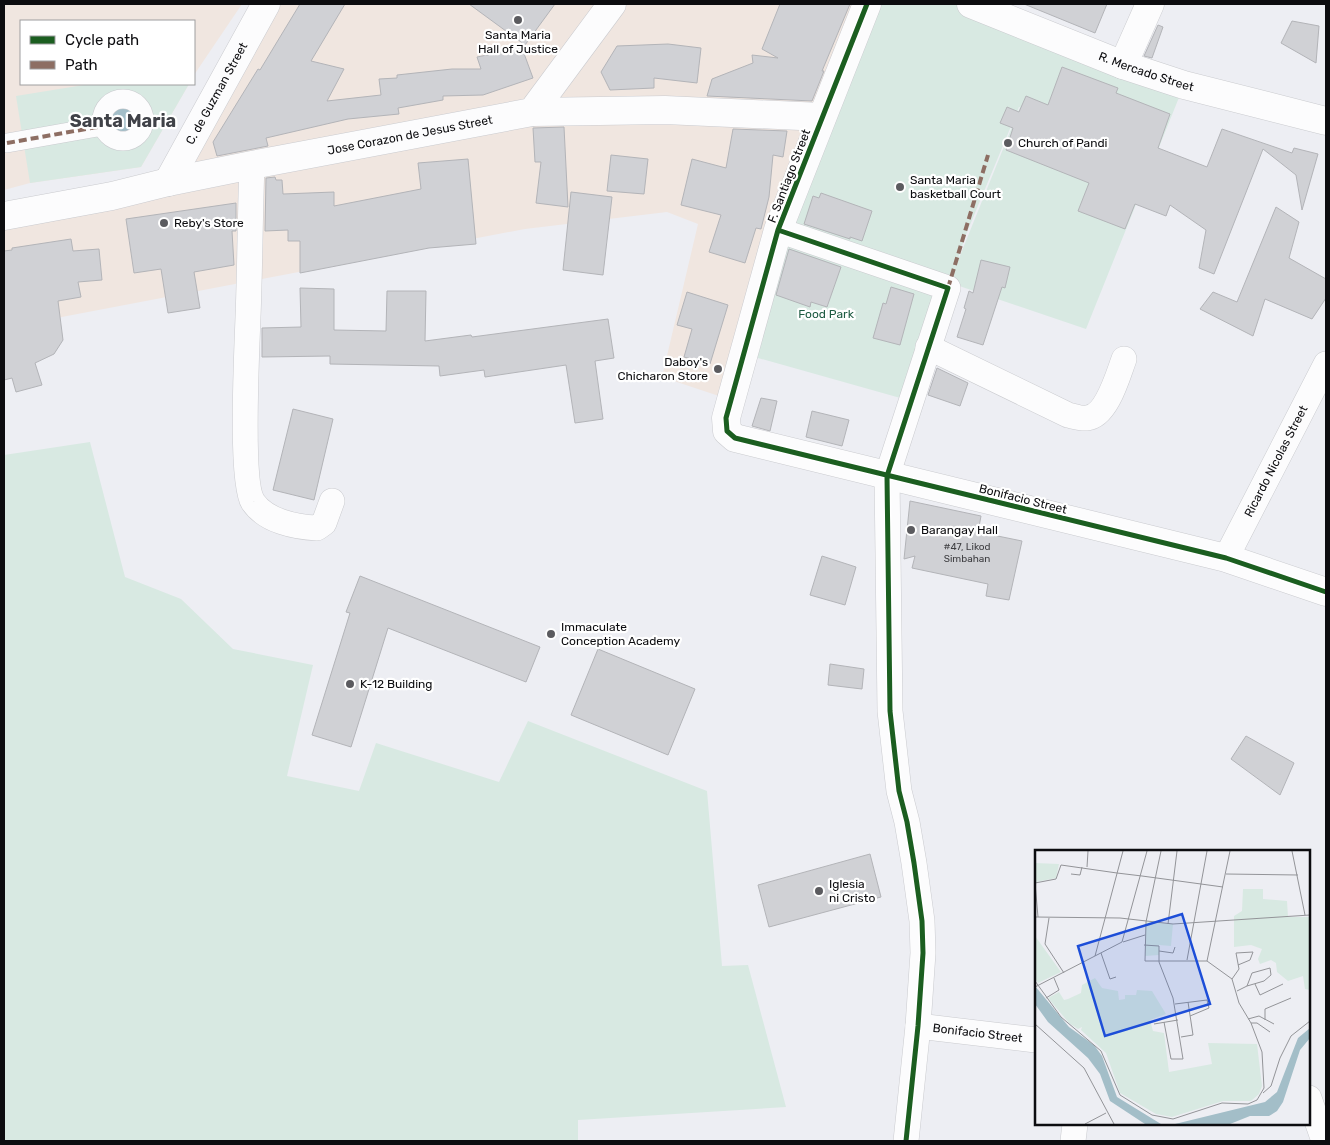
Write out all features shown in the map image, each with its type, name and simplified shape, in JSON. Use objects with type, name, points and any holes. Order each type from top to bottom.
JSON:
[{"type":"street","name":"C. de Guzman Street","points":[[168,182],[266,4]]},
{"type":"street","points":[[532,112],[612,4]]},
{"type":"street","name":"F. Santiago Street","points":[[726,418],[778,230],[867,4]]},
{"type":"street","name":"R. Mercado Street","points":[[971,4],[1122,65],[1184,85],[1326,121]]},
{"type":"street","points":[[1122,65],[1150,4]]},
{"type":"street","name":"Jose Corazon de Jesus Street","points":[[4,216],[112,196],[168,182],[252,165],[532,112],[665,110],[822,117]]},
{"type":"street","points":[[7,143],[103,126]]},
{"type":"street","points":[[252,165],[246,426],[248,478],[252,500],[268,516],[305,527],[317,528],[324,523],[332,501]]},
{"type":"street","points":[[778,230],[948,288],[887,476],[890,711],[898,791],[907,822],[913,855],[922,921],[923,953],[918,1026],[906,1141]]},
{"type":"street","points":[[928,348],[1068,415],[1088,418],[1101,411],[1108,399],[1124,359]]},
{"type":"street","name":"Ricardo Nicolas Street","points":[[1226,558],[1326,364]]},
{"type":"street","name":"Bonifacio Street","points":[[726,418],[727,431],[735,438],[1226,558],[1326,592]]},
{"type":"street","name":"Bonifacio Street","points":[[918,1026],[1035,1040]]},
{"type":"street","points":[[1310,1101],[1323,1136]]},
{"type":"street","points":[[1073,1141],[1075,1125]]},
{"type":"shaded area","points":[[4,4],[242,4],[195,74],[195,20],[20,20],[20,85],[188,85],[141,167],[30,183],[4,190]]},
{"type":"shaded area","points":[[269,4],[607,4],[533,107],[172,174]]},
{"type":"shaded area","points":[[618,4],[865,4],[817,108],[544,112]]},
{"type":"shaded area","points":[[822,117],[731,400],[662,377],[698,224],[667,212],[525,229],[4,328],[4,223],[547,120]]},
{"type":"green space","points":[[871,4],[960,4],[1184,85],[1086,329],[786,227]],"holes":[[[1020,107],[955,268],[965,237]]]},
{"type":"green space","points":[[84,85],[188,85],[141,167],[30,183],[16,96]]},
{"type":"green space","name":"Food Park","points":[[783,237],[943,286],[911,401],[744,354]]},
{"type":"green space","points":[[90,442],[125,577],[181,599],[233,649],[313,665],[287,776],[359,791],[376,743],[499,782],[528,721],[707,791],[722,966],[748,965],[786,1107],[578,1120],[578,1141],[4,1141],[4,455]]},
{"type":"water","points":[[122,107],[132,111],[136,121],[132,131],[122,135],[112,131],[108,121],[112,111]]},
{"type":"building","points":[[300,4],[345,4],[311,61],[344,69],[327,101],[381,95],[379,79],[397,78],[397,75],[452,69],[481,69],[477,57],[522,48],[533,78],[483,95],[443,96],[443,100],[398,108],[399,114],[348,119],[266,138],[268,146],[217,156],[213,142]]},
{"type":"building","name":"Santa Maria Hall of Justice","points":[[469,4],[555,4],[525,45]]},
{"type":"building","points":[[780,4],[850,4],[822,71],[824,71],[812,101],[707,96],[712,79],[753,63],[752,55],[778,58],[762,49]]},
{"type":"building","points":[[1024,4],[1107,4],[1095,33]]},
{"type":"building","points":[[1292,21],[1319,26],[1316,63],[1281,43]]},
{"type":"building","points":[[1158,25],[1163,27],[1152,58],[1144,56]]},
{"type":"building","points":[[668,44],[701,48],[697,83],[654,78],[654,88],[610,90],[601,72],[617,46]]},
{"type":"building","points":[[1062,67],[1118,88],[1116,93],[1170,114],[1158,148],[1207,167],[1222,129],[1292,153],[1294,148],[1318,154],[1302,210],[1296,175],[1263,149],[1214,274],[1199,268],[1206,230],[1170,205],[1166,216],[1135,204],[1125,229],[1078,211],[1089,183],[1006,150],[1013,128],[1000,123],[1007,107],[1019,112],[1026,96],[1048,105]]},
{"type":"building","points":[[564,127],[568,207],[536,203],[541,162],[535,162],[533,128]]},
{"type":"building","points":[[733,129],[787,131],[783,157],[773,155],[769,197],[761,229],[756,228],[745,263],[709,252],[721,215],[681,205],[692,159],[726,168]]},
{"type":"building","points":[[611,155],[648,159],[644,194],[607,191]]},
{"type":"building","points":[[468,159],[476,244],[429,248],[300,273],[300,241],[288,241],[288,230],[265,231],[266,178],[275,177],[276,180],[282,180],[283,194],[334,192],[334,206],[421,189],[418,163]]},
{"type":"building","points":[[571,192],[612,197],[603,275],[563,270]]},
{"type":"building","points":[[821,193],[872,211],[862,241],[804,224],[813,196],[819,198]]},
{"type":"building","points":[[236,203],[236,231],[232,231],[234,265],[194,272],[200,308],[168,313],[161,269],[134,273],[126,219]]},
{"type":"building","points":[[1276,207],[1299,222],[1289,258],[1326,279],[1326,298],[1312,319],[1265,299],[1253,336],[1200,309],[1213,292],[1237,302]]},
{"type":"building","points":[[71,239],[73,251],[99,249],[102,280],[78,282],[81,297],[58,301],[63,340],[54,354],[35,363],[42,385],[16,392],[12,378],[4,380],[4,251],[12,250],[12,248]]},
{"type":"building","points":[[789,249],[841,267],[827,307],[811,302],[810,307],[776,295]]},
{"type":"building","points":[[981,260],[1010,267],[1005,288],[1002,287],[983,345],[957,337],[966,309],[964,308],[969,291],[973,293]]},
{"type":"building","points":[[891,287],[914,294],[900,345],[873,338],[883,303],[886,304]]},
{"type":"building","points":[[300,288],[334,289],[334,330],[386,331],[387,291],[426,291],[425,341],[471,335],[472,337],[608,319],[614,358],[595,361],[603,419],[575,423],[566,365],[485,377],[484,370],[440,376],[439,366],[330,364],[330,356],[262,357],[262,328],[301,327]]},
{"type":"building","points":[[687,292],[728,305],[710,364],[684,357],[692,329],[677,325]]},
{"type":"building","points":[[937,368],[968,383],[960,406],[928,395]]},
{"type":"building","points":[[761,398],[777,401],[770,431],[752,426]]},
{"type":"building","points":[[293,409],[333,419],[314,500],[273,490]]},
{"type":"building","points":[[812,411],[849,420],[842,446],[806,437]]},
{"type":"building","points":[[910,501],[981,516],[978,532],[1022,541],[1009,600],[986,596],[988,584],[912,568],[915,556],[904,559]]},
{"type":"building","points":[[822,556],[856,567],[845,605],[810,595]]},
{"type":"building","points":[[360,576],[540,647],[526,682],[388,628],[351,747],[312,735],[350,613],[346,612]]},
{"type":"building","points":[[598,649],[695,689],[668,755],[571,715]]},
{"type":"building","points":[[830,664],[864,669],[862,689],[828,685]]},
{"type":"building","points":[[1246,736],[1294,763],[1280,795],[1231,759]]},
{"type":"building","name":"Iglesia ni Cristo","points":[[870,854],[881,897],[769,927],[758,885]]},
{"type":"marked path","points":[[7,143],[103,126]]},
{"type":"marked path","points":[[948,288],[988,155]]},
{"type":"cycle path","points":[[867,4],[778,230],[726,418],[727,431],[735,438],[1226,558],[1326,592]]},
{"type":"cycle path","points":[[778,230],[948,288],[887,476],[890,711],[899,791],[907,822],[922,921],[923,953],[918,1026],[906,1141]]},
{"type":"place","name":"Santa Maria Hall of Justice","points":[[518,20]]},
{"type":"place","name":"Church of Pandi","points":[[1008,143]]},
{"type":"place","name":"Santa Maria basketball Court","points":[[900,187]]},
{"type":"place","name":"Reby's Store","points":[[164,223]]},
{"type":"place","name":"Daboy's Chicharon Store","points":[[718,369]]},
{"type":"place","name":"Barangay Hall","points":[[911,530]]},
{"type":"place","name":"Immaculate Conception Academy","points":[[551,634]]},
{"type":"place","name":"K-12 Building","points":[[350,684]]},
{"type":"place","name":"Iglesia ni Cristo","points":[[819,891]]},
{"type":"district","name":"Santa Maria","points":[[123,121]]}]
